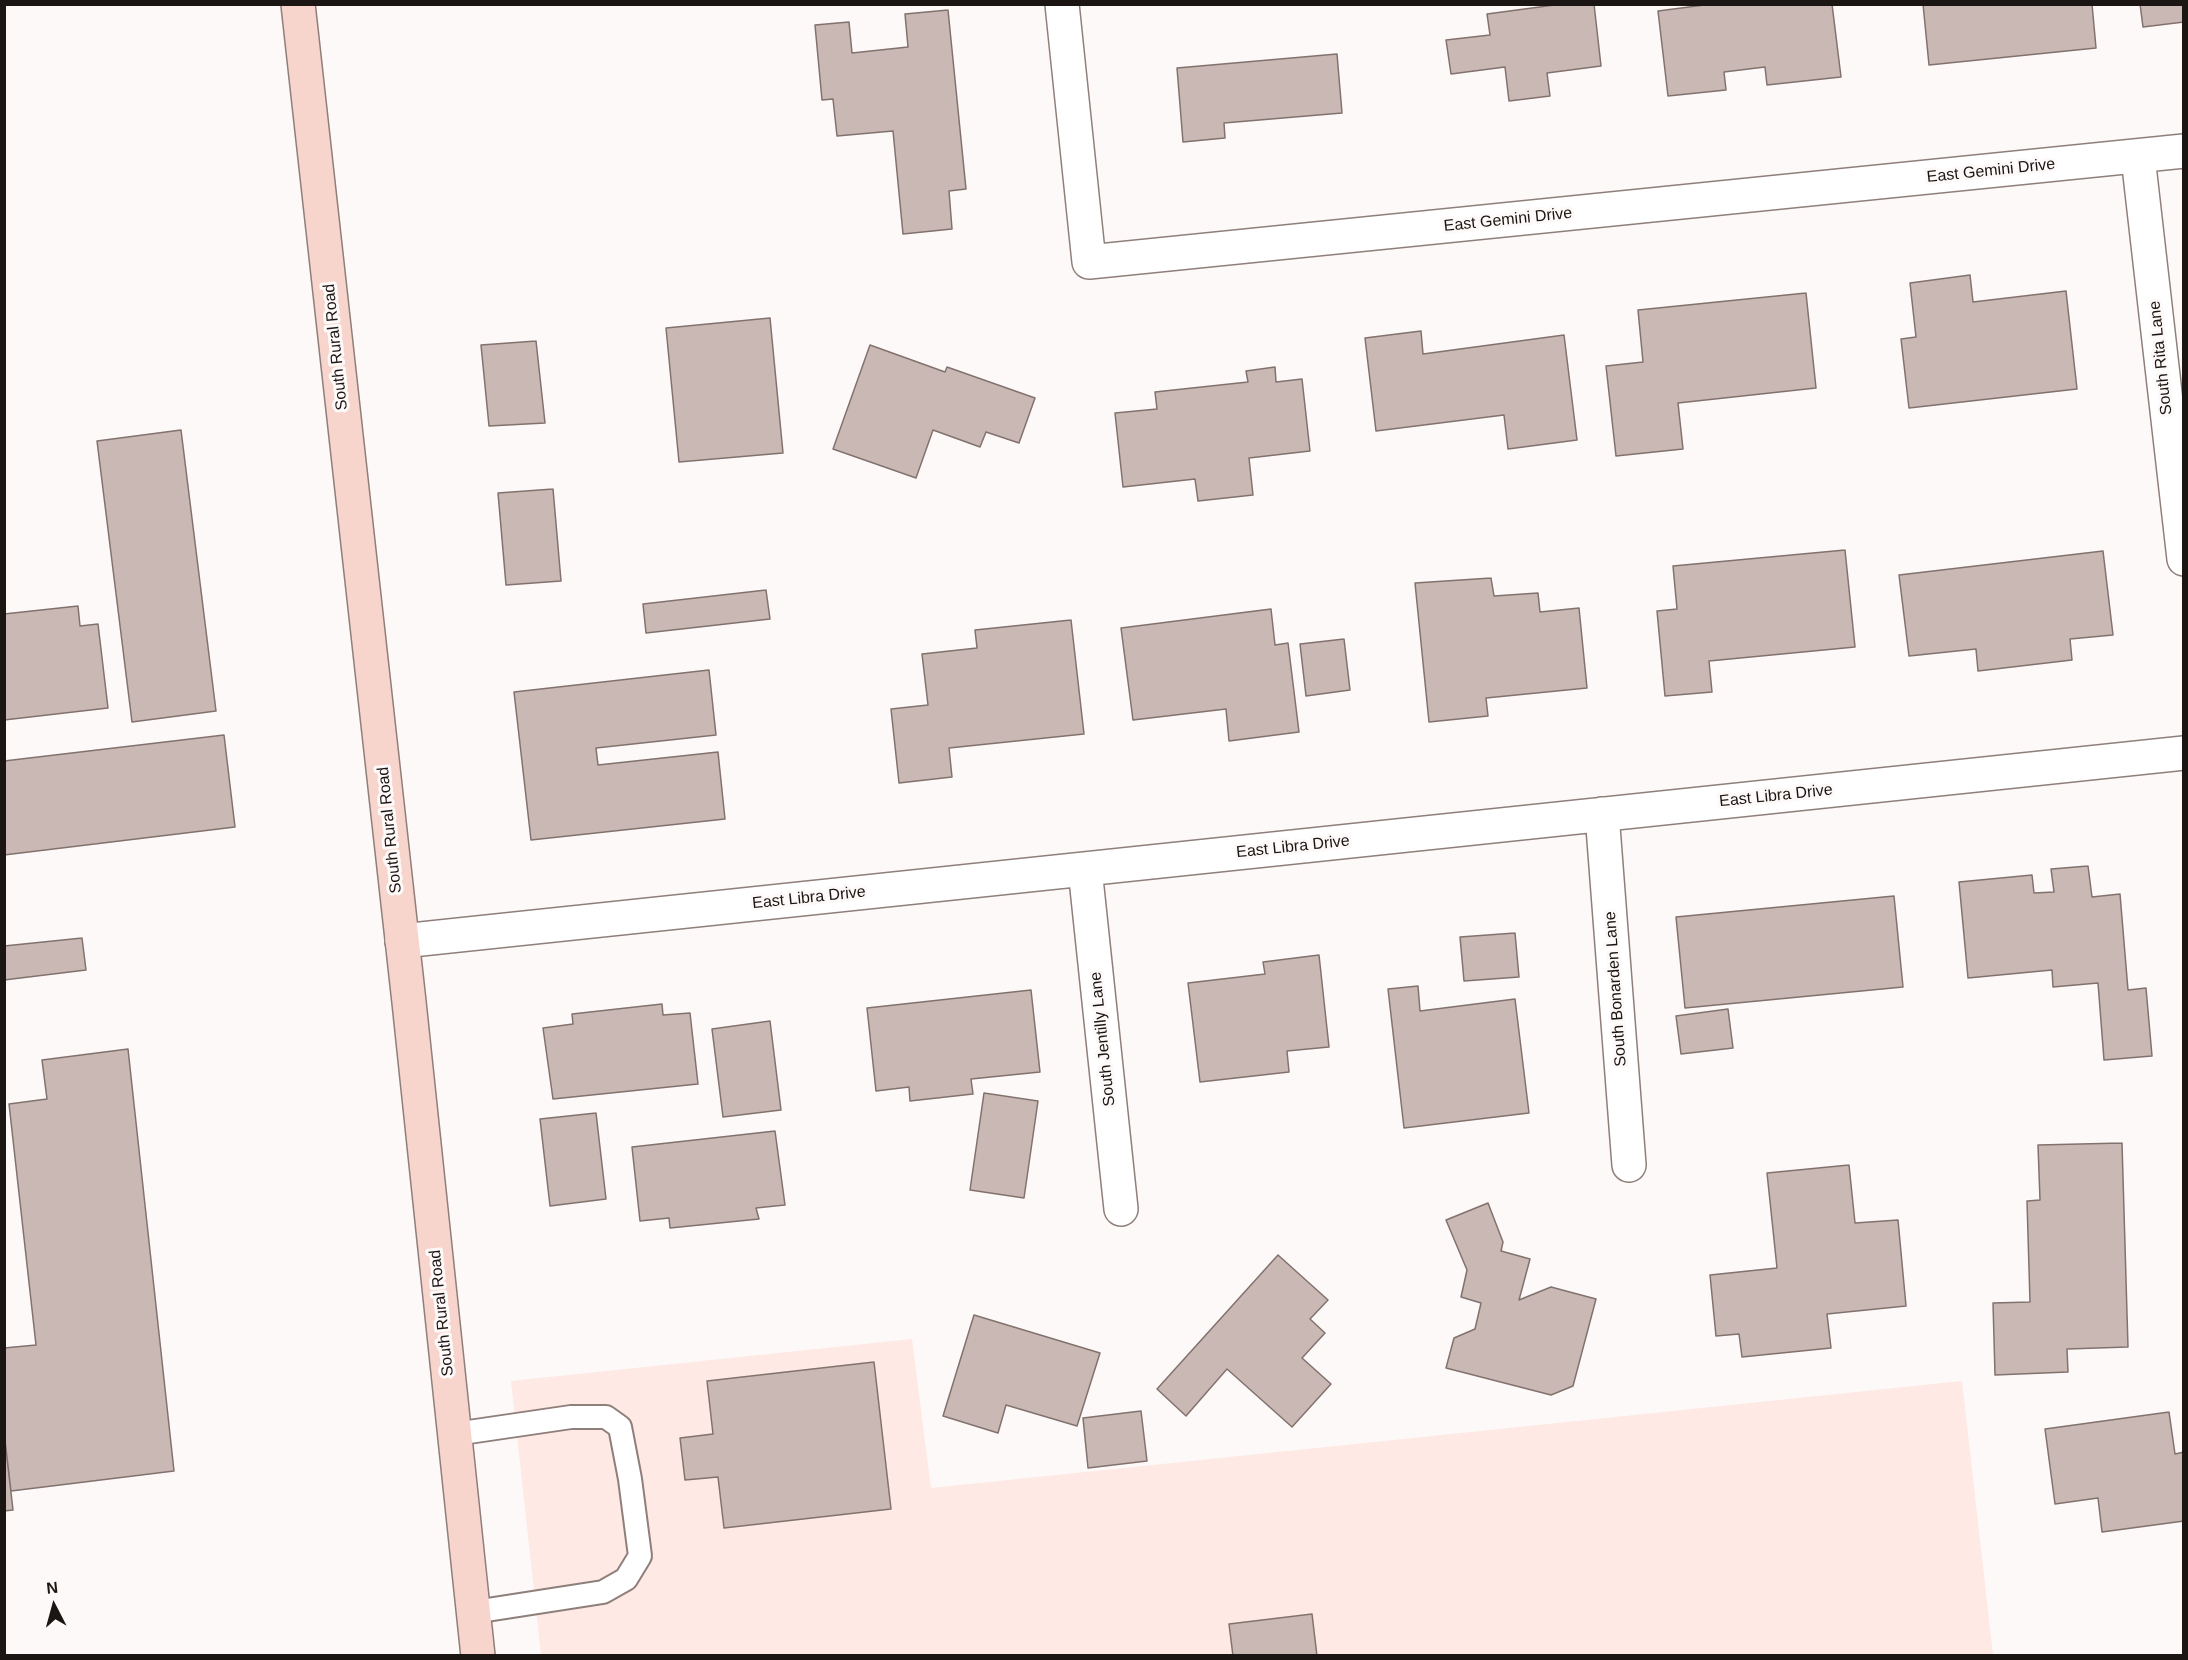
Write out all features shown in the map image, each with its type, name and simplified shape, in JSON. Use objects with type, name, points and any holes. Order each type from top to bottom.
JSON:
[{"type":"main road","name":"South Rural Road","points":[[298,4],[402,940],[478,1656]]},
{"type":"street","name":"East Gemini Drive","points":[[1062,4],[1089,262],[2184,151]]},
{"type":"street","name":"South Rita Lane","points":[[2138,157],[2184,559]]},
{"type":"street","name":"East Libra Drive","points":[[402,940],[2184,753]]},
{"type":"street","name":"South Bonarden Lane","points":[[1602,814],[1629,1165]]},
{"type":"street","name":"South Jentilly Lane","points":[[1085,869],[1121,1209]]},
{"type":"lane","points":[[455,1434],[571,1417],[606,1417],[620,1427],[630,1479],[640,1556],[626,1578],[603,1592],[474,1612]]},
{"type":"shaded area","points":[[912,1339],[931,1488],[1962,1381],[1993,1655],[541,1655],[511,1381]]},
{"type":"building","points":[[1562,4],[1594,4],[1601,66],[1547,73],[1550,96],[1509,101],[1505,67],[1451,74],[1446,40],[1490,35],[1487,14]]},
{"type":"building","points":[[1712,4],[1832,4],[1841,77],[1767,85],[1765,67],[1724,72],[1726,90],[1668,96],[1658,11]]},
{"type":"building","points":[[1923,4],[2092,4],[2096,48],[1929,65]]},
{"type":"building","points":[[2140,4],[2184,4],[2184,22],[2143,27]]},
{"type":"building","points":[[948,10],[966,189],[949,191],[952,229],[903,234],[893,131],[837,136],[833,99],[822,100],[815,25],[849,22],[852,53],[908,47],[905,14]]},
{"type":"building","points":[[1337,54],[1342,113],[1224,123],[1225,138],[1183,142],[1177,68]]},
{"type":"building","points":[[1970,275],[1973,302],[2066,291],[2077,389],[1909,408],[1901,339],[1916,337],[1910,283]]},
{"type":"building","points":[[1806,293],[1816,388],[1678,403],[1683,449],[1616,456],[1606,366],[1643,362],[1638,310]]},
{"type":"building","points":[[770,318],[783,453],[679,462],[666,328]]},
{"type":"building","points":[[1421,331],[1423,354],[1564,335],[1577,440],[1508,449],[1504,415],[1376,431],[1365,338]]},
{"type":"building","points":[[536,341],[545,423],[489,426],[481,345]]},
{"type":"building","points":[[870,345],[945,372],[947,367],[1035,398],[1019,443],[986,432],[980,447],[933,430],[916,478],[833,449]]},
{"type":"building","points":[[1275,367],[1276,382],[1302,379],[1310,451],[1249,458],[1253,495],[1198,501],[1195,479],[1123,487],[1115,413],[1157,409],[1155,392],[1248,382],[1246,371]]},
{"type":"building","points":[[181,430],[216,711],[132,722],[97,441]]},
{"type":"building","points":[[553,489],[561,581],[506,585],[498,493]]},
{"type":"building","points":[[1845,550],[1855,647],[1709,661],[1712,692],[1665,696],[1657,611],[1677,609],[1673,566]]},
{"type":"building","points":[[2103,551],[2113,635],[2070,639],[2072,660],[1978,671],[1976,649],[1909,656],[1899,575]]},
{"type":"building","points":[[1491,578],[1494,596],[1538,593],[1540,612],[1579,608],[1587,688],[1486,698],[1488,716],[1429,722],[1415,583]]},
{"type":"building","points":[[766,590],[770,619],[646,633],[643,604]]},
{"type":"building","points":[[78,606],[80,626],[98,624],[108,708],[4,720],[4,614]]},
{"type":"building","points":[[1271,609],[1275,645],[1288,643],[1299,732],[1229,741],[1226,709],[1133,720],[1121,628]]},
{"type":"building","points":[[1071,620],[1084,734],[949,748],[952,777],[899,783],[891,709],[928,705],[922,654],[977,648],[975,630]]},
{"type":"building","points":[[1344,639],[1350,690],[1306,696],[1300,644]]},
{"type":"building","points":[[709,670],[716,735],[596,748],[598,765],[718,752],[725,819],[531,840],[514,692]]},
{"type":"building","points":[[224,735],[235,827],[4,855],[4,761]]},
{"type":"building","points":[[2088,866],[2092,897],[2120,894],[2128,990],[2146,988],[2152,1056],[2104,1060],[2098,983],[2053,987],[2052,970],[1968,978],[1959,882],[2032,875],[2034,893],[2054,892],[2051,869]]},
{"type":"building","points":[[1894,896],[1903,987],[1685,1008],[1676,917]]},
{"type":"building","points":[[1515,933],[1519,977],[1464,981],[1460,937]]},
{"type":"building","points":[[82,938],[86,970],[4,980],[4,946]]},
{"type":"building","points":[[1319,955],[1329,1047],[1287,1051],[1289,1072],[1200,1082],[1188,983],[1265,974],[1263,962]]},
{"type":"building","points":[[1418,986],[1420,1011],[1515,999],[1529,1113],[1404,1128],[1388,989]]},
{"type":"building","points":[[1031,990],[1040,1072],[971,1079],[973,1094],[910,1101],[909,1087],[876,1091],[867,1008]]},
{"type":"building","points":[[662,1004],[663,1015],[690,1013],[698,1084],[553,1099],[543,1028],[573,1024],[572,1014]]},
{"type":"building","points":[[1728,1009],[1733,1048],[1681,1054],[1676,1016]]},
{"type":"building","points":[[770,1021],[781,1110],[723,1117],[712,1029]]},
{"type":"building","points":[[128,1049],[174,1471],[11,1491],[4,1432],[4,1348],[36,1345],[9,1104],[47,1099],[42,1060]]},
{"type":"building","points":[[984,1093],[1038,1101],[1024,1198],[970,1190]]},
{"type":"building","points":[[596,1113],[606,1199],[550,1206],[540,1119]]},
{"type":"building","points":[[775,1131],[785,1205],[756,1208],[759,1219],[670,1228],[669,1218],[640,1221],[632,1147]]},
{"type":"building","points":[[2122,1143],[2128,1347],[2067,1349],[2068,1372],[1995,1375],[1993,1303],[2030,1302],[2027,1201],[2040,1200],[2038,1145]]},
{"type":"building","points":[[1849,1165],[1855,1223],[1898,1220],[1906,1306],[1827,1314],[1831,1348],[1742,1357],[1739,1334],[1716,1336],[1710,1275],[1777,1268],[1767,1173]]},
{"type":"building","points":[[1488,1203],[1503,1242],[1501,1251],[1530,1259],[1519,1300],[1551,1287],[1596,1299],[1573,1386],[1551,1395],[1446,1368],[1454,1338],[1475,1329],[1481,1303],[1461,1297],[1467,1270],[1446,1220]]},
{"type":"building","points":[[1278,1255],[1328,1300],[1310,1319],[1325,1333],[1302,1358],[1331,1384],[1292,1427],[1227,1369],[1186,1416],[1157,1389]]},
{"type":"building","points":[[974,1315],[1100,1353],[1077,1426],[1006,1405],[998,1433],[943,1416]]},
{"type":"building","points":[[874,1362],[891,1509],[724,1528],[718,1477],[685,1480],[680,1438],[713,1434],[707,1381]]},
{"type":"building","points":[[1141,1411],[1147,1461],[1088,1468],[1083,1418]]},
{"type":"building","points":[[2169,1412],[2175,1454],[2184,1452],[2184,1521],[2102,1532],[2098,1498],[2055,1504],[2045,1429]]},
{"type":"building","points":[[4,1432],[13,1510],[4,1511]]},
{"type":"building","points":[[1312,1614],[1317,1656],[1233,1656],[1229,1624]]}]
